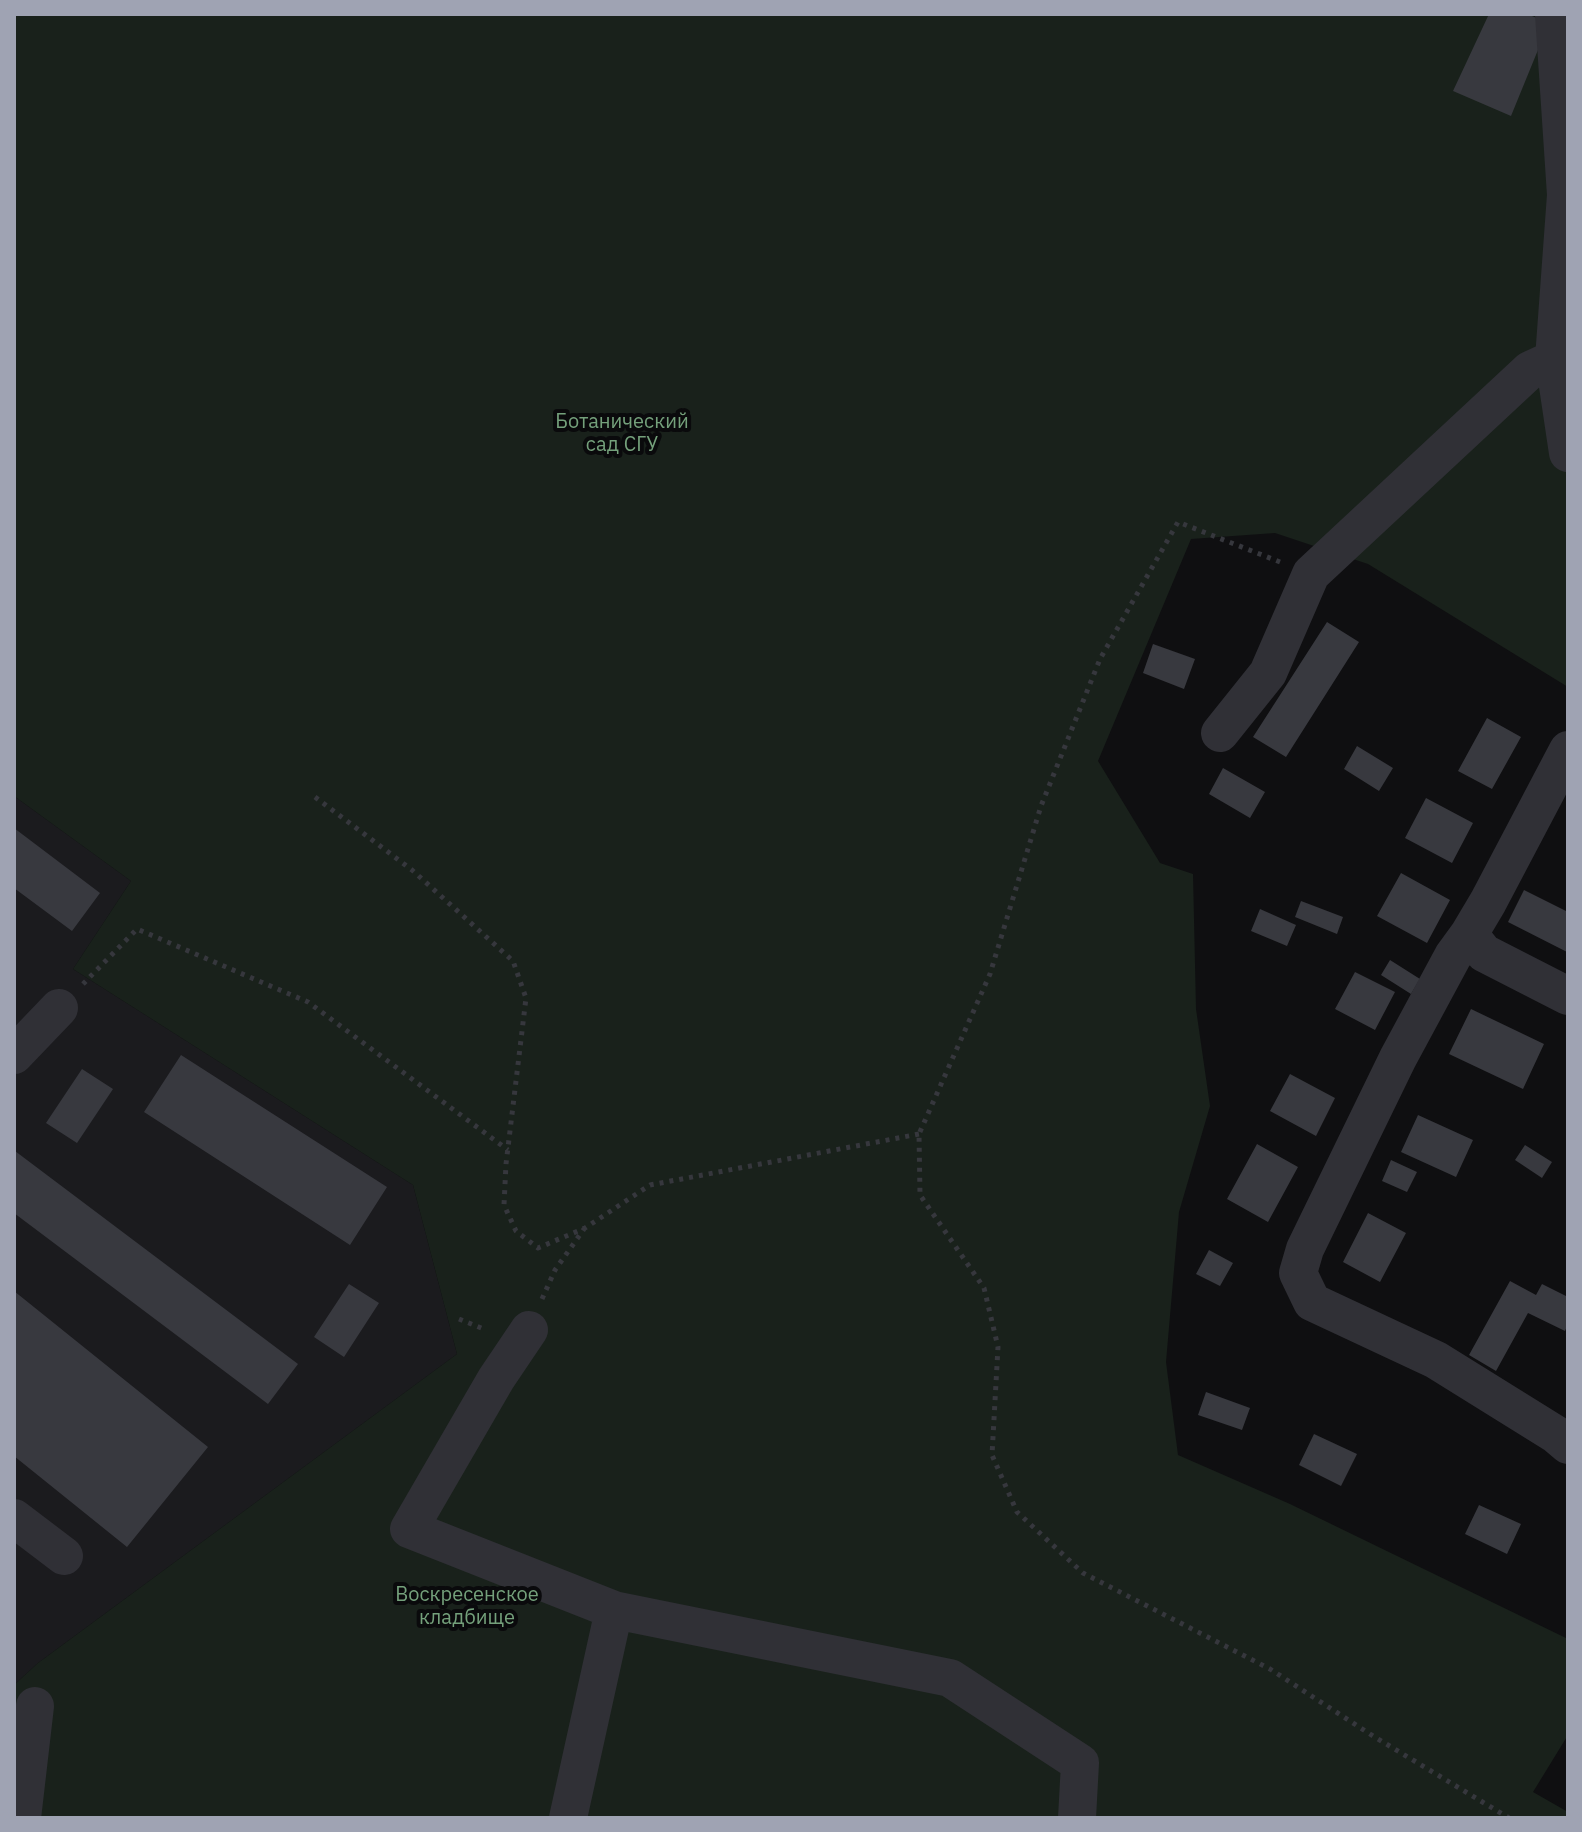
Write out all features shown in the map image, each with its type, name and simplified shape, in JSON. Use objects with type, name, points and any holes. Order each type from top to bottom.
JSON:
[{"type":"street","points":[[1554,14],[1566,195],[1554,359],[1568,453]]},
{"type":"street","points":[[1220,733],[1268,673],[1311,574],[1530,370],[1554,359]]},
{"type":"street","points":[[1568,750],[1398,1058],[1305,1249],[1298,1273],[1312,1302],[1436,1360],[1568,1445]]},
{"type":"street","points":[[1469,934],[1484,953],[1568,996]]},
{"type":"street","points":[[14,1055],[59,1008]]},
{"type":"street","points":[[529,1330],[496,1379],[409,1529],[614,1610],[950,1678],[1080,1763],[1077,1818]]},
{"type":"street","points":[[14,1518],[64,1556]]},
{"type":"street","points":[[568,1818],[614,1610]]},
{"type":"street","points":[[22,1818],[35,1706]]},
{"type":"path","points":[[1311,574],[1178,522],[1100,659],[1041,806],[990,974],[919,1134],[920,1195],[984,1288],[998,1347],[992,1455],[1017,1512],[1083,1573],[1270,1669],[1509,1818]]},
{"type":"path","points":[[315,797],[412,870],[513,961],[526,998],[504,1205],[516,1231],[538,1248],[585,1228],[650,1185],[919,1134]]},
{"type":"path","points":[[59,1008],[137,929],[308,1002],[508,1150]]},
{"type":"shaded area","points":[[14,796],[131,881],[73,969],[413,1185],[457,1354],[38,1663],[14,1685]]},
{"type":"green space","points":[[14,14],[1568,14],[1568,687],[1368,564],[1275,533],[1191,539],[1098,761],[1160,863],[1193,874],[1196,1009],[1210,1106],[1179,1212],[1166,1362],[1178,1455],[1290,1504],[1568,1639],[1568,1735],[1533,1792],[1568,1812],[1568,1818],[14,1818],[14,1685],[38,1663],[457,1354],[413,1185],[73,969],[131,881],[14,796]]},
{"type":"building","points":[[1489,14],[1527,14],[1549,23],[1511,116],[1453,91]]},
{"type":"building","points":[[1327,622],[1359,642],[1286,757],[1253,737]]},
{"type":"building","points":[[1153,644],[1195,659],[1184,689],[1143,673]]},
{"type":"building","points":[[1487,718],[1521,737],[1492,789],[1458,771]]},
{"type":"building","points":[[1357,746],[1393,768],[1379,791],[1344,769]]},
{"type":"building","points":[[1223,768],[1265,792],[1250,818],[1209,794]]},
{"type":"building","points":[[1426,798],[1473,823],[1452,863],[1405,838]]},
{"type":"building","points":[[14,828],[100,893],[72,931],[14,888]]},
{"type":"building","points":[[1401,873],[1450,900],[1427,943],[1377,916]]},
{"type":"building","points":[[1524,890],[1568,912],[1567,952],[1508,922]]},
{"type":"building","points":[[1301,901],[1343,917],[1337,934],[1295,917]]},
{"type":"building","points":[[1260,909],[1296,925],[1287,946],[1251,931]]},
{"type":"building","points":[[1390,960],[1420,979],[1411,994],[1381,975]]},
{"type":"building","points":[[1355,972],[1395,992],[1375,1030],[1335,1009]]},
{"type":"building","points":[[1471,1009],[1544,1044],[1523,1089],[1449,1054]]},
{"type":"building","points":[[181,1055],[387,1187],[350,1245],[144,1112]]},
{"type":"building","points":[[82,1069],[113,1089],[77,1143],[46,1123]]},
{"type":"building","points":[[1290,1074],[1335,1098],[1316,1136],[1270,1111]]},
{"type":"building","points":[[1418,1115],[1473,1140],[1456,1177],[1401,1152]]},
{"type":"building","points":[[1257,1144],[1298,1167],[1268,1222],[1227,1199]]},
{"type":"building","points":[[1525,1145],[1552,1162],[1542,1178],[1515,1160]]},
{"type":"building","points":[[15,1151],[298,1364],[268,1404],[14,1213]]},
{"type":"building","points":[[1391,1160],[1417,1172],[1407,1192],[1382,1181]]},
{"type":"building","points":[[1368,1213],[1406,1233],[1380,1282],[1343,1262]]},
{"type":"building","points":[[1209,1250],[1233,1263],[1220,1286],[1196,1274]]},
{"type":"building","points":[[1510,1281],[1536,1295],[1542,1284],[1568,1297],[1568,1324],[1565,1331],[1528,1313],[1496,1371],[1469,1355]]},
{"type":"building","points":[[349,1284],[379,1303],[344,1357],[314,1337]]},
{"type":"building","points":[[14,1291],[208,1447],[127,1547],[14,1456]]},
{"type":"building","points":[[1206,1392],[1250,1408],[1242,1430],[1198,1415]]},
{"type":"building","points":[[1314,1434],[1357,1454],[1341,1486],[1299,1465]]},
{"type":"building","points":[[1479,1505],[1521,1524],[1507,1554],[1465,1534]]},
{"type":"park label","name":"Ботанический сад СГУ","points":[[622,434]]},
{"type":"park label","name":"Воскресенское кладбище","points":[[467,1606]]}]
